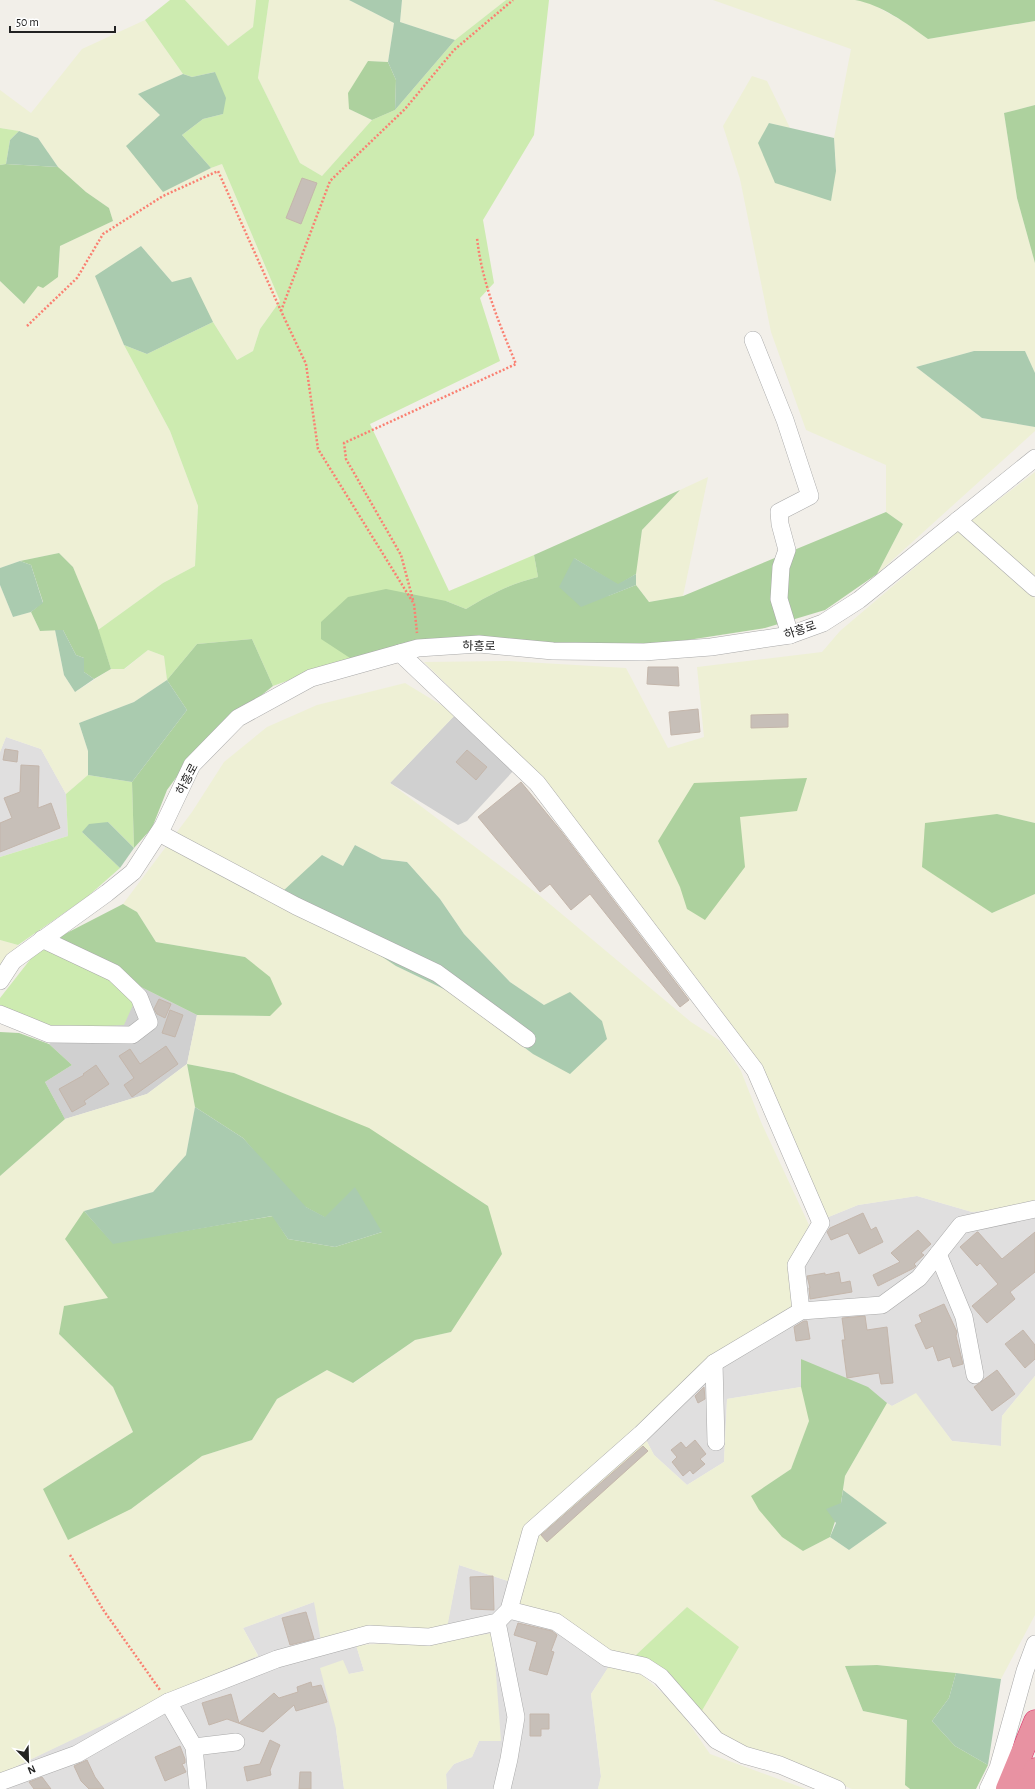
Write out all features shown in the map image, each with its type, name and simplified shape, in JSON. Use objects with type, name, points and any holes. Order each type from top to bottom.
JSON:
[{"type":"highway","points":[[1007,1789],[1035,1722]]},
{"type":"highway","points":[[1027,1789],[1035,1769]]},
{"type":"street","points":[[753,340],[785,420],[810,496],[779,512],[780,524],[787,550],[781,567],[779,599],[790,635]]},
{"type":"street","name":"하흥로","points":[[0,981],[13,961],[107,893],[133,872],[159,833],[192,765],[238,718],[311,678],[418,648],[478,644],[553,651],[644,652],[712,647],[790,635],[822,623],[859,600],[1035,458]]},
{"type":"street","points":[[958,520],[1035,588]]},
{"type":"street","points":[[400,652],[537,783],[755,1070],[821,1223],[796,1265],[801,1311]]},
{"type":"street","points":[[159,833],[296,906],[437,973],[527,1039]]},
{"type":"street","points":[[0,1014],[49,1034],[132,1035],[149,1022],[139,997],[114,973],[42,939]]},
{"type":"street","points":[[0,1782],[77,1754],[168,1702],[277,1659],[369,1634],[429,1637],[497,1622],[510,1610],[531,1531],[641,1434],[714,1363],[801,1311],[882,1305],[919,1278],[961,1225],[1035,1209]]},
{"type":"street","points":[[938,1254],[964,1317],[975,1375]]},
{"type":"street","points":[[714,1363],[716,1442]]},
{"type":"street","points":[[510,1610],[556,1622],[608,1658],[644,1666],[661,1677],[716,1740],[744,1755],[780,1765],[837,1789]]},
{"type":"street","points":[[497,1622],[516,1717],[502,1789]]},
{"type":"street","points":[[988,1789],[998,1768],[1025,1671],[1035,1644]]},
{"type":"street","points":[[168,1702],[194,1748],[198,1789]]},
{"type":"street","points":[[194,1748],[236,1742]]},
{"type":"path","points":[[281,311],[330,181],[405,109],[454,50],[513,0]]},
{"type":"path","points":[[27,326],[77,278],[103,234],[163,196],[218,171],[306,364],[318,449],[414,604]]},
{"type":"path","points":[[418,648],[414,604],[401,555],[346,459],[344,442],[516,364],[493,308],[480,259],[477,238]]},
{"type":"path","points":[[70,1555],[104,1612],[168,1702]]},
{"type":"shaded area","points":[[456,714],[515,769],[467,821],[458,825],[390,783]]},
{"type":"shaded area","points":[[6,737],[41,749],[66,794],[68,836],[0,857],[0,752]]},
{"type":"shaded area","points":[[141,987],[197,1015],[187,1064],[147,1094],[65,1119],[45,1082],[72,1065],[49,1044],[63,1029]]},
{"type":"shaded area","points":[[917,1196],[972,1212],[1035,1205],[1035,1376],[1002,1416],[1001,1446],[952,1441],[916,1394],[892,1406],[801,1359],[801,1387],[727,1399],[724,1462],[687,1485],[654,1455],[644,1436],[801,1267],[826,1218],[858,1205]]},
{"type":"shaded area","points":[[459,1565],[508,1581],[518,1606],[616,1656],[591,1694],[601,1777],[598,1789],[447,1789],[446,1774],[454,1764],[472,1757],[479,1741],[500,1741],[444,1641]]},
{"type":"shaded area","points":[[314,1602],[356,1645],[364,1671],[349,1674],[336,1729],[344,1789],[0,1789],[0,1774],[154,1700],[258,1655],[243,1628]]},
{"type":"green space","points":[[170,0],[185,0],[228,46],[253,27],[256,0],[269,0],[258,78],[300,163],[322,176],[372,120],[395,110],[455,40],[506,0],[549,0],[534,135],[483,220],[494,283],[480,298],[500,361],[370,424],[449,591],[534,555],[538,577],[501,590],[466,609],[446,601],[350,658],[273,686],[252,639],[197,644],[167,680],[164,656],[148,650],[124,669],[111,669],[98,630],[163,583],[195,566],[198,506],[170,431],[124,345],[147,354],[213,322],[237,360],[253,351],[260,329],[280,301],[222,164],[211,168],[182,135],[203,119],[223,114],[215,72],[192,77],[183,74],[145,20]]},
{"type":"green space","points":[[185,0],[256,0],[253,27],[228,46]]},
{"type":"green space","points":[[269,0],[349,0],[394,23],[388,62],[368,61],[349,109],[372,120],[322,176],[300,163],[258,78]]},
{"type":"green space","points":[[349,0],[402,0],[400,22],[455,40],[395,110],[396,80],[388,62],[394,23]]},
{"type":"green space","points":[[402,0],[506,0],[455,40],[400,22]]},
{"type":"green space","points":[[713,0],[855,0],[870,3],[908,24],[928,39],[1035,21],[1035,105],[1004,113],[1017,198],[1035,263],[1035,373],[1025,351],[974,351],[916,367],[982,418],[1035,427],[1035,431],[877,574],[903,524],[886,512],[886,465],[806,430],[771,332],[740,179],[723,126],[752,76],[767,81],[790,128],[769,123],[836,171],[834,138],[851,49]]},
{"type":"green space","points":[[855,0],[1035,0],[1035,21],[928,39],[884,10],[865,2]]},
{"type":"green space","points":[[145,20],[183,74],[138,94],[160,115],[127,146],[211,168],[222,164],[280,301],[260,329],[253,351],[237,360],[213,322],[172,282],[141,246],[96,276],[124,345],[170,431],[198,506],[195,566],[163,583],[98,630],[73,567],[59,553],[20,561],[0,568],[0,281],[24,304],[38,285],[58,277],[60,246],[113,221],[109,208],[86,192],[58,167],[38,138],[19,131],[0,128],[0,90],[31,113],[82,49]]},
{"type":"green space","points":[[368,61],[388,62],[396,80],[395,110],[372,120],[349,109],[348,93]]},
{"type":"green space","points":[[215,72],[226,98],[223,114],[203,119],[182,135],[211,168],[163,192],[126,146],[160,115],[138,94],[183,74],[192,77]]},
{"type":"green space","points":[[1035,105],[1035,263],[1017,198],[1004,113]]},
{"type":"green space","points":[[769,123],[834,138],[836,171],[831,201],[775,183],[758,143]]},
{"type":"green space","points":[[0,128],[19,131],[10,140],[6,164],[0,165]]},
{"type":"green space","points":[[19,131],[38,138],[58,167],[6,164],[10,140]]},
{"type":"green space","points":[[6,164],[58,167],[86,192],[109,208],[113,221],[60,246],[58,277],[43,288],[38,286],[24,304],[0,281],[0,165]]},
{"type":"green space","points":[[141,246],[172,282],[191,277],[213,322],[147,354],[124,345],[95,276]]},
{"type":"green space","points":[[974,351],[1025,351],[1035,373],[1035,427],[982,418],[916,367]]},
{"type":"green space","points":[[1035,472],[1035,576],[969,522]]},
{"type":"green space","points":[[708,477],[683,596],[649,602],[636,585],[636,570],[642,530],[680,490]]},
{"type":"green space","points":[[680,490],[642,530],[636,574],[618,585],[574,558],[608,596],[636,585],[649,602],[683,596],[886,512],[903,524],[877,574],[825,610],[765,628],[662,644],[350,658],[321,639],[321,622],[348,597],[386,589],[446,601],[466,609],[501,590],[538,577],[534,555]]},
{"type":"green space","points":[[959,530],[1035,598],[1035,823],[997,814],[992,913],[1035,894],[1035,1205],[972,1212],[917,1196],[858,1205],[826,1218],[763,1076],[719,1007],[533,770],[424,662],[508,661],[626,668],[668,748],[704,737],[697,667],[822,652],[840,631]]},
{"type":"green space","points":[[59,553],[73,567],[97,625],[111,669],[94,679],[84,672],[84,658],[76,655],[63,630],[40,631],[31,612],[43,602],[31,565],[20,561]]},
{"type":"green space","points":[[574,558],[618,584],[636,574],[636,585],[581,607],[559,587]]},
{"type":"green space","points":[[20,561],[31,565],[43,603],[31,612],[13,617],[0,585],[0,568]]},
{"type":"green space","points":[[0,585],[13,617],[31,612],[40,631],[55,630],[64,675],[75,692],[111,669],[125,669],[148,650],[164,656],[167,680],[134,702],[79,723],[88,751],[88,775],[66,794],[41,749],[6,737],[0,752]]},
{"type":"green space","points":[[55,630],[63,630],[76,655],[84,658],[84,672],[94,679],[75,692],[64,675]]},
{"type":"green space","points":[[252,639],[273,686],[200,745],[167,790],[152,828],[134,848],[132,782],[187,710],[167,680],[197,644]]},
{"type":"green space","points":[[167,680],[187,710],[132,782],[88,775],[88,751],[79,723],[134,702]]},
{"type":"green space","points":[[405,683],[456,714],[390,783],[539,895],[691,1022],[722,1042],[741,1071],[761,1122],[809,1225],[789,1266],[793,1306],[714,1355],[526,1527],[508,1581],[459,1565],[447,1628],[321,1641],[314,1602],[243,1628],[258,1656],[175,1691],[0,1774],[0,1176],[65,1119],[147,1094],[187,1064],[197,1015],[270,1016],[245,957],[156,942],[137,912],[123,904],[192,812],[224,762],[267,727],[317,705]],"holes":[[[355,845],[382,859],[407,862],[440,899],[464,934],[510,982],[544,1005],[533,1054],[450,992],[396,966],[322,855],[343,866]],[[187,1064],[234,1073],[369,1129],[488,1206],[451,1332],[415,1340],[354,1383],[327,1370],[277,1399],[252,1440],[202,1456],[131,1509],[43,1489],[133,1432],[113,1387],[59,1334],[65,1306],[109,1298],[84,1211],[153,1192],[186,1155],[195,1107]]]},
{"type":"green space","points":[[88,775],[132,782],[134,848],[108,822],[82,832],[120,868],[87,897],[18,945],[0,940],[0,857],[68,836],[66,794]]},
{"type":"green space","points":[[807,778],[797,811],[740,817],[745,867],[705,920],[687,909],[680,887],[658,841],[694,783]]},
{"type":"green space","points":[[997,814],[1035,823],[1035,894],[992,913],[922,867],[925,823]]},
{"type":"green space","points":[[108,822],[134,848],[120,868],[82,832],[89,824]]},
{"type":"green space","points":[[355,845],[382,859],[407,862],[440,899],[464,934],[510,982],[544,1005],[570,992],[602,1021],[607,1039],[570,1074],[533,1054],[450,992],[396,966],[283,891],[322,855],[343,866]]},
{"type":"green space","points":[[123,904],[137,912],[156,942],[245,957],[270,977],[282,1004],[270,1016],[197,1015],[141,987],[59,937]]},
{"type":"green space","points":[[59,937],[141,987],[124,1025],[49,1029],[0,1010],[0,998],[40,947]]},
{"type":"green space","points":[[0,940],[18,945],[0,972]]},
{"type":"green space","points":[[0,1032],[19,1033],[49,1044],[72,1065],[45,1082],[65,1119],[0,1176]]},
{"type":"green space","points":[[187,1064],[234,1073],[369,1128],[488,1206],[502,1254],[451,1332],[415,1340],[353,1383],[327,1370],[277,1399],[252,1440],[202,1456],[131,1509],[68,1540],[43,1489],[133,1432],[113,1387],[59,1334],[64,1306],[108,1298],[65,1239],[84,1211],[113,1243],[273,1216],[288,1239],[335,1247],[382,1232],[326,1218],[298,1203],[243,1138],[195,1107]]},
{"type":"green space","points":[[195,1107],[243,1138],[306,1207],[325,1217],[355,1187],[382,1232],[335,1247],[288,1239],[272,1216],[113,1244],[84,1211],[153,1192],[186,1155]]},
{"type":"green space","points":[[801,1359],[868,1387],[887,1403],[845,1476],[841,1503],[830,1537],[803,1551],[782,1537],[759,1510],[751,1496],[791,1469],[809,1421],[801,1387]]},
{"type":"green space","points":[[1035,1376],[1035,1615],[1001,1679],[877,1665],[845,1666],[863,1711],[907,1720],[905,1785],[910,1789],[852,1789],[779,1759],[746,1751],[716,1732],[700,1714],[687,1607],[635,1656],[616,1656],[518,1606],[534,1537],[644,1436],[654,1455],[687,1485],[724,1462],[727,1399],[801,1387],[810,1421],[791,1469],[752,1496],[803,1551],[830,1537],[849,1550],[886,1523],[843,1490],[845,1476],[887,1403],[892,1406],[916,1393],[952,1441],[1001,1446],[1002,1416]]},
{"type":"green space","points":[[843,1490],[887,1523],[849,1550],[830,1537],[836,1523],[826,1509],[841,1503]]},
{"type":"green space","points":[[687,1607],[739,1647],[700,1714],[671,1675],[635,1656]]},
{"type":"green space","points":[[493,1633],[501,1741],[479,1741],[472,1757],[454,1764],[446,1774],[447,1789],[344,1789],[336,1729],[320,1668],[343,1660],[349,1674],[364,1671],[356,1645],[444,1641]]},
{"type":"green space","points":[[877,1665],[956,1673],[949,1698],[932,1721],[955,1746],[988,1765],[976,1789],[910,1789],[905,1785],[907,1720],[863,1711],[845,1666]]},
{"type":"green space","points":[[609,1666],[642,1675],[677,1706],[710,1754],[806,1789],[598,1789],[601,1776],[591,1694]]},
{"type":"green space","points":[[956,1673],[1001,1679],[988,1765],[955,1746],[932,1721],[949,1698]]},
{"type":"building","points":[[302,178],[317,183],[301,224],[286,218]]},
{"type":"building","points":[[648,667],[678,667],[679,686],[647,684]]},
{"type":"building","points":[[698,709],[700,732],[671,735],[669,712]]},
{"type":"building","points":[[788,714],[788,727],[751,728],[751,715]]},
{"type":"building","points":[[5,749],[18,751],[17,762],[3,760]]},
{"type":"building","points":[[467,750],[487,767],[476,780],[456,762]]},
{"type":"building","points":[[21,765],[39,766],[38,808],[51,803],[60,828],[0,852],[0,823],[12,818],[4,798],[20,792]]},
{"type":"building","points":[[521,782],[561,831],[689,1000],[680,1007],[590,894],[571,910],[550,884],[540,892],[478,817]]},
{"type":"building","points":[[159,999],[171,1004],[165,1018],[157,1014],[154,1009]]},
{"type":"building","points":[[170,1010],[183,1015],[175,1037],[162,1033]]},
{"type":"building","points":[[166,1046],[178,1064],[132,1097],[124,1085],[134,1078],[119,1056],[130,1049],[140,1064]]},
{"type":"building","points":[[96,1065],[109,1084],[84,1101],[86,1104],[72,1112],[59,1089],[84,1075],[83,1074]]},
{"type":"building","points":[[863,1213],[871,1230],[876,1227],[883,1242],[859,1254],[848,1233],[831,1240],[827,1232],[830,1228]]},
{"type":"building","points":[[918,1230],[931,1244],[921,1253],[924,1255],[914,1264],[916,1266],[914,1268],[878,1286],[873,1275],[900,1262],[891,1253]]},
{"type":"building","points":[[977,1232],[1002,1259],[1035,1232],[1035,1272],[1010,1292],[1015,1299],[987,1323],[972,1306],[998,1284],[980,1263],[977,1266],[960,1247]]},
{"type":"building","points":[[839,1272],[841,1283],[850,1281],[852,1292],[810,1299],[810,1288],[807,1276],[825,1273],[825,1275]]},
{"type":"building","points":[[944,1304],[957,1332],[956,1336],[963,1364],[953,1367],[950,1357],[938,1361],[933,1346],[926,1349],[915,1325],[922,1322],[919,1315]]},
{"type":"building","points":[[865,1316],[867,1330],[887,1327],[893,1383],[881,1384],[879,1373],[847,1378],[842,1340],[845,1340],[842,1318]]},
{"type":"building","points":[[804,1321],[807,1321],[810,1339],[796,1341],[794,1327]]},
{"type":"building","points":[[1023,1330],[1035,1345],[1035,1359],[1025,1368],[1005,1344]]},
{"type":"building","points":[[997,1370],[1015,1394],[992,1411],[974,1387]]},
{"type":"building","points":[[704,1387],[705,1399],[698,1403],[695,1396]]},
{"type":"building","points":[[695,1440],[706,1454],[700,1459],[705,1464],[693,1474],[690,1470],[683,1476],[672,1462],[677,1457],[671,1450],[681,1442],[686,1448]]},
{"type":"building","points":[[643,1446],[648,1451],[547,1542],[541,1535]]},
{"type":"building","points":[[493,1576],[494,1610],[471,1609],[470,1577]]},
{"type":"building","points":[[306,1612],[314,1639],[290,1645],[282,1618]]},
{"type":"building","points":[[518,1623],[552,1631],[557,1635],[551,1651],[554,1652],[547,1675],[529,1670],[537,1642],[514,1635]]},
{"type":"building","points":[[311,1682],[312,1687],[321,1685],[327,1702],[296,1711],[294,1705],[263,1732],[227,1719],[209,1725],[202,1703],[231,1694],[239,1723],[274,1693],[279,1698],[298,1692],[297,1687]]},
{"type":"building","points":[[530,1714],[549,1714],[549,1729],[541,1729],[541,1736],[530,1736]]},
{"type":"building","points":[[270,1740],[280,1745],[270,1770],[271,1775],[247,1781],[244,1767],[260,1764]]},
{"type":"building","points":[[180,1746],[185,1759],[185,1763],[182,1764],[186,1772],[165,1781],[155,1757]]},
{"type":"building","points":[[87,1760],[95,1777],[104,1789],[89,1789],[81,1781],[74,1766]]},
{"type":"building","points":[[300,1772],[311,1772],[311,1789],[299,1789]]},
{"type":"building","points":[[42,1777],[51,1789],[34,1789],[29,1782]]}]
